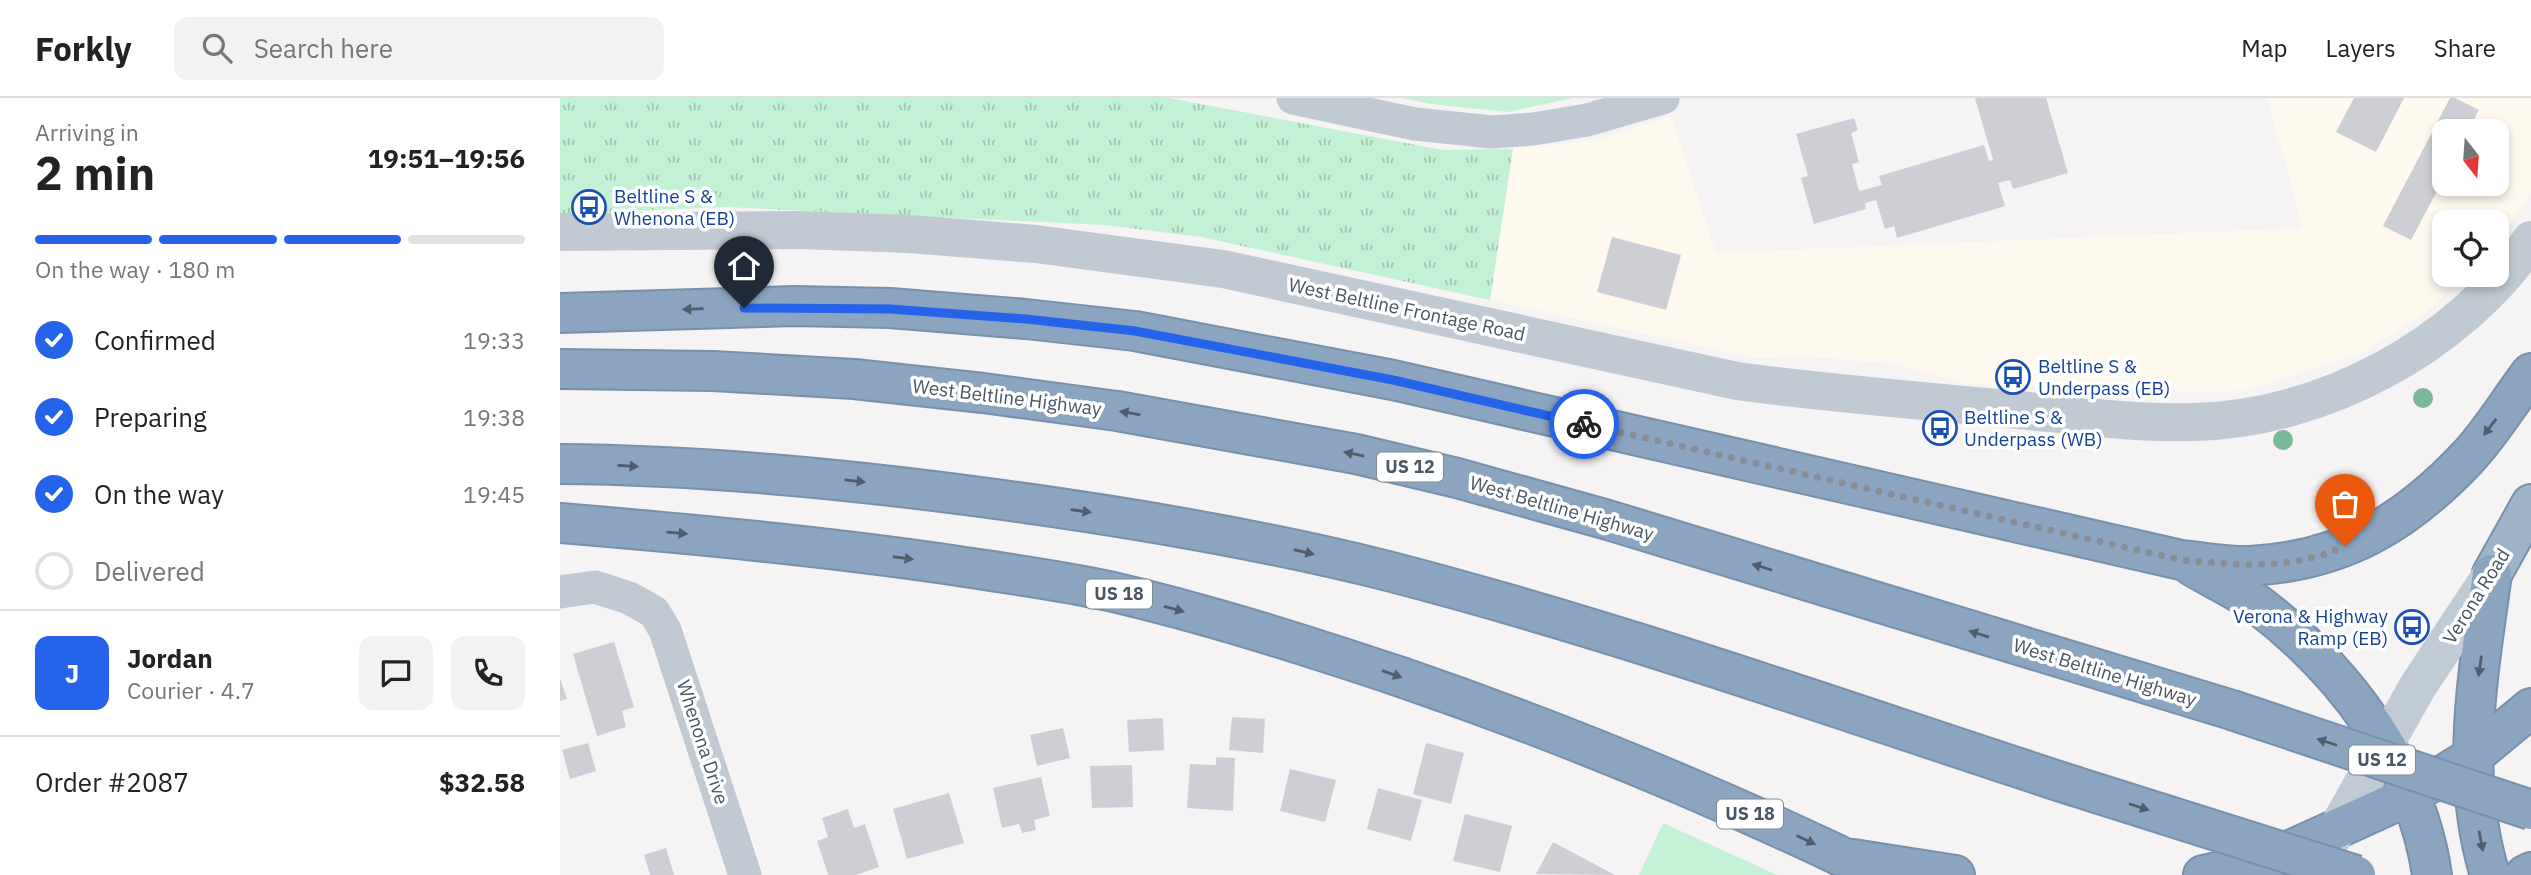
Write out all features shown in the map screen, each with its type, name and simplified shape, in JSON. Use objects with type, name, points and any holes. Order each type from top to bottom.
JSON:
[{"type":"highway","points":[[560,313],[794,306],[890,309],[1026,319],[1135,331],[1393,380],[2181,560],[2248,566],[2310,559],[2327,554],[2380,530],[2417,505],[2469,457],[2531,373]]},
{"type":"highway","name":"West Beltline Highway","points":[[560,369],[713,371],[854,379],[1117,411],[1356,454],[1457,478],[1608,520],[2232,710],[2531,810]]},
{"type":"highway","points":[[560,464],[606,464],[854,480],[1124,517],[1249,539],[1385,571],[1565,620],[2356,875]]},
{"type":"highway","name":"Verona Road","points":[[2492,574],[2531,504]]},
{"type":"highway","name":"US 18","points":[[560,523],[843,549],[1108,591],[1307,646],[1485,706],[1682,784],[1844,858],[1955,875]]},
{"type":"highway","points":[[2181,560],[2255,603],[2312,651],[2352,697],[2385,744],[2410,795],[2423,828],[2432,875]]},
{"type":"highway","points":[[2490,875],[2479,841],[2472,757],[2473,713],[2492,574]]},
{"type":"highway","points":[[2203,875],[2263,862],[2410,795],[2472,757],[2531,708]]},
{"type":"highway","points":[[1844,858],[1880,875]]},
{"type":"highway","points":[[2525,875],[2531,872]]},
{"type":"main road","name":"Verona Road","points":[[2313,875],[2335,831],[2418,686],[2492,574]]},
{"type":"street","points":[[1293,98],[1415,124],[1493,132],[1587,120],[1663,98]]},
{"type":"street","name":"West Beltline Frontage Road","points":[[560,232],[799,230],[909,234],[1036,244],[1223,269],[1737,381],[1806,390],[2143,421],[2196,422],[2250,416],[2302,404],[2351,387],[2404,358],[2450,327],[2522,254],[2531,240]]},
{"type":"street","name":"Whenona Drive","points":[[560,592],[595,587],[628,598],[654,612],[665,630],[688,696],[745,875]]},
{"type":"shaded area","points":[[2268,98],[2531,98],[2531,193],[2509,225],[2509,210],[2432,210],[2432,287],[2453,287],[2424,314],[2361,354],[2245,391],[2160,392],[1967,384],[1894,364],[1813,357],[1755,358],[1490,300],[1513,149],[1596,140],[1671,116],[1716,253],[2302,228]]},
{"type":"green space","points":[[560,98],[1169,98],[1443,150],[1513,149],[1490,300],[1201,237],[1105,225],[725,207],[560,214]]},
{"type":"green space","points":[[1402,98],[1573,98],[1508,112],[1431,104]]},
{"type":"green space","points":[[1663,823],[1777,875],[1639,875]]},
{"type":"building","points":[[1975,98],[2046,98],[2068,173],[2013,189],[2010,180],[1998,183],[2005,206],[1897,238],[1894,226],[1885,229],[1876,200],[1865,203],[1866,209],[1814,224],[1801,178],[1808,176],[1796,134],[1854,118],[1858,130],[1851,133],[1859,162],[1852,164],[1859,191],[1882,185],[1879,176],[1984,145],[1989,161],[1993,160]]},
{"type":"building","points":[[2354,98],[2404,98],[2376,152],[2336,132]]},
{"type":"building","points":[[2450,98],[2479,110],[2474,119],[2439,119]]},
{"type":"building","points":[[2432,132],[2432,196],[2434,196],[2411,240],[2383,226]]},
{"type":"building","points":[[1612,237],[1681,255],[1666,310],[1597,292]]},
{"type":"building","points":[[614,642],[634,707],[622,711],[626,727],[597,736],[573,654]]},
{"type":"building","points":[[560,679],[567,699],[560,701]]},
{"type":"building","points":[[1232,717],[1265,719],[1263,753],[1229,750]]},
{"type":"building","points":[[1163,718],[1164,750],[1129,752],[1127,720]]},
{"type":"building","points":[[1063,728],[1070,758],[1037,766],[1030,735]]},
{"type":"building","points":[[588,743],[596,771],[570,779],[562,750]]},
{"type":"building","points":[[1426,743],[1464,753],[1451,804],[1413,794]]},
{"type":"building","points":[[1216,757],[1235,758],[1233,811],[1187,808],[1190,764],[1216,765]]},
{"type":"building","points":[[1132,765],[1133,807],[1092,808],[1090,766]]},
{"type":"building","points":[[1290,769],[1336,780],[1325,822],[1280,811]]},
{"type":"building","points":[[1041,777],[1050,816],[1034,820],[1036,830],[1022,833],[1019,824],[1002,828],[993,788]]},
{"type":"building","points":[[1378,788],[1422,800],[1411,841],[1367,829]]},
{"type":"building","points":[[949,793],[964,843],[907,859],[893,809]]},
{"type":"building","points":[[848,809],[854,828],[865,824],[879,867],[856,875],[828,875],[817,841],[828,837],[822,818]]},
{"type":"building","points":[[1465,814],[1512,826],[1500,872],[1453,861]]},
{"type":"building","points":[[1553,842],[1615,875],[1536,874]]},
{"type":"building","points":[[666,848],[674,875],[650,875],[644,855]]},
{"type":"way so far","points":[[1584,424],[2181,560],[2248,566],[2310,559],[2345,546]]},
{"type":"place","name":"Beltline S & Whenona (EB)","points":[[589,207]]},
{"type":"place","name":"Beltline S & Underpass (EB)","points":[[2013,377]]},
{"type":"place","name":"Beltline S & Underpass (WB)","points":[[1940,428]]},
{"type":"place","name":"Verona & Highway Ramp (EB)","points":[[2412,627]]},
{"type":"route","points":[[744,308],[794,306],[890,309],[1026,319],[1135,331],[1393,380],[1584,424]]}]
